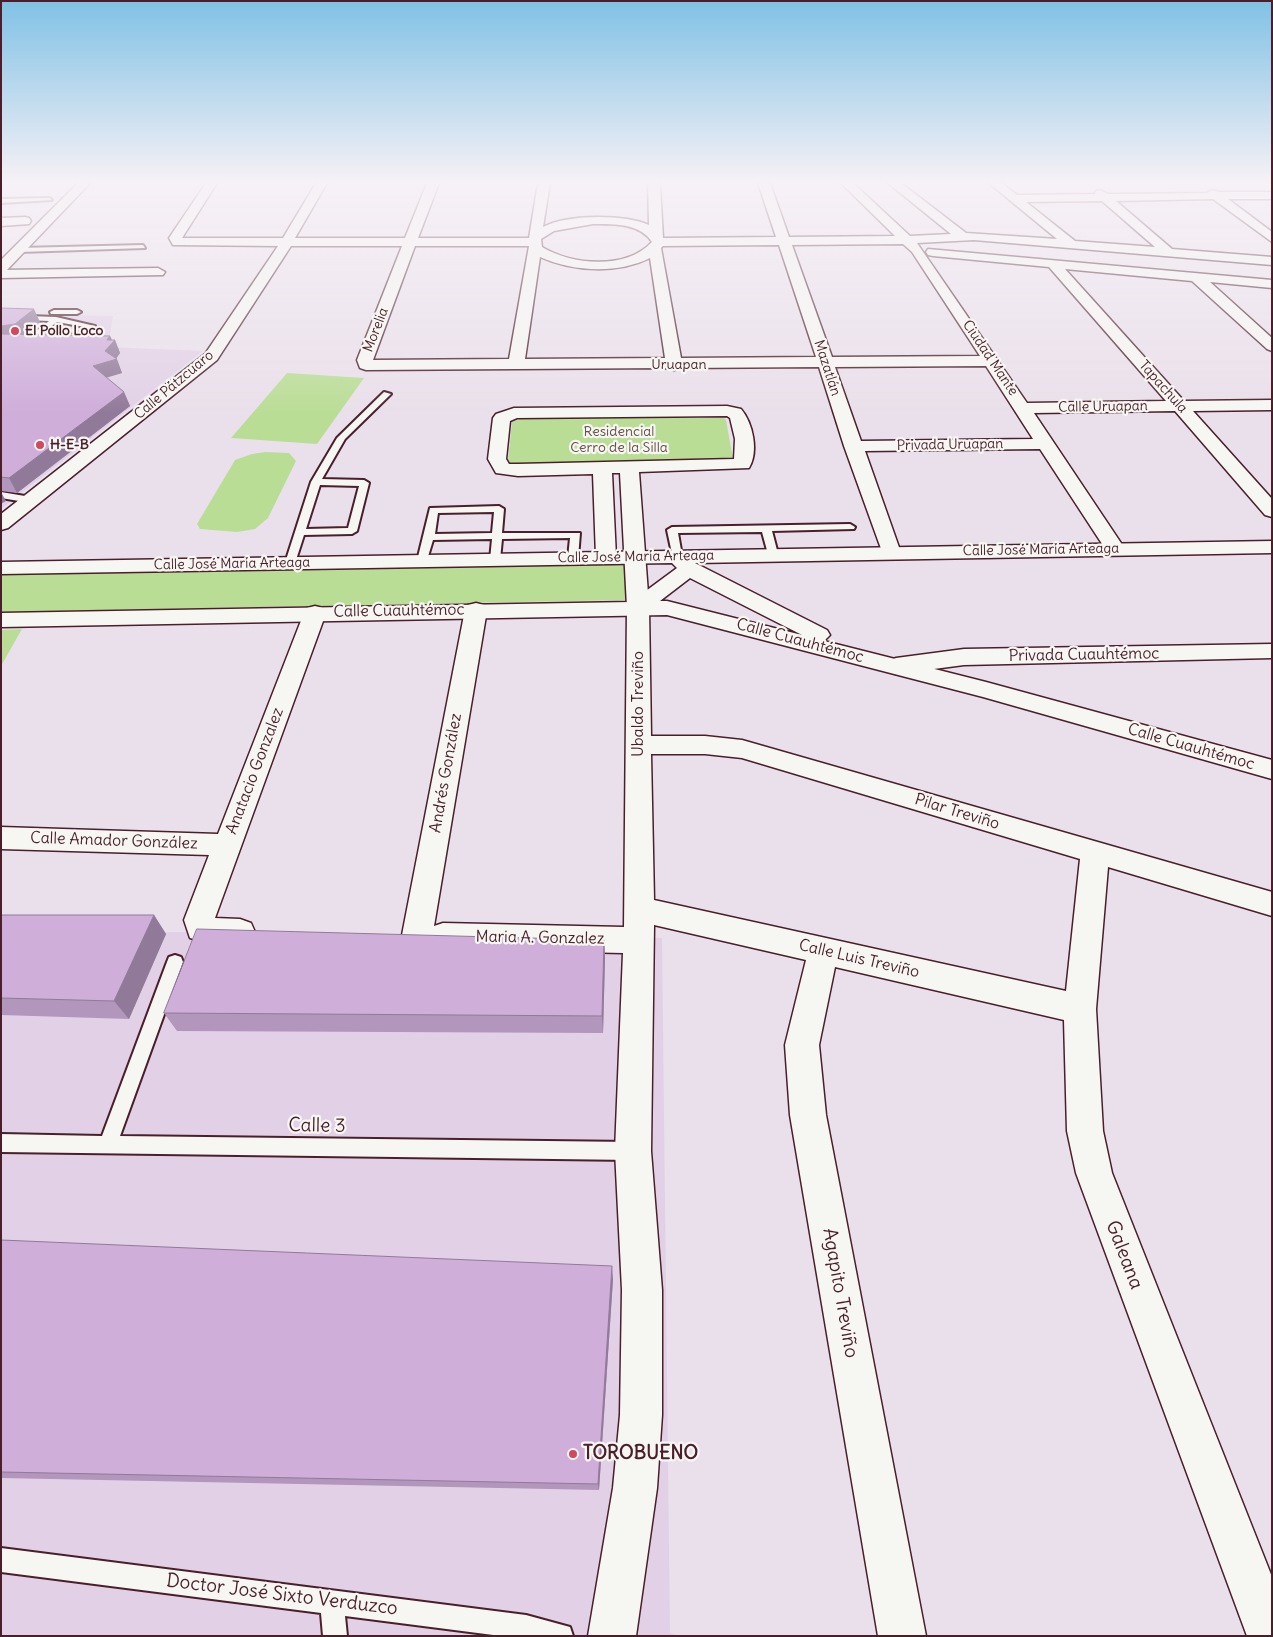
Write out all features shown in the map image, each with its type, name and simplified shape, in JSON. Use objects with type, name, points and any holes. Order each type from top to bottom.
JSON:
[{"type":"street","name":"Calle Pátzcuaro","points":[[1,524],[211,357],[275,259]]},
{"type":"street","name":"Morelia","points":[[366,365],[365,360],[404,259]]},
{"type":"street","points":[[516,366],[532,259]]},
{"type":"street","points":[[554,259],[593,265],[632,259]]},
{"type":"street","points":[[659,259],[674,365]]},
{"type":"street","name":"Mazatlán","points":[[791,259],[891,553]]},
{"type":"street","name":"Ciudad Mante","points":[[922,259],[992,361],[1115,549]]},
{"type":"street","points":[[1020,259],[1272,284]]},
{"type":"street","points":[[1251,259],[1272,261]]},
{"type":"street","name":"Tapachula","points":[[1054,264],[1272,511]]},
{"type":"street","points":[[1,274],[158,272]]},
{"type":"street","points":[[1196,277],[1272,346]]},
{"type":"street","name":"Uruapan","points":[[366,365],[674,365],[992,361]]},
{"type":"street","name":"Calle Uruapan","points":[[1023,408],[1272,405]]},
{"type":"street","points":[[724,411],[732,412],[739,418],[746,456],[742,464],[629,469],[503,469],[497,458],[502,418],[514,413],[724,411]]},
{"type":"street","name":"Privada Uruapan","points":[[854,446],[1046,444]]},
{"type":"street","points":[[602,469],[606,557]]},
{"type":"street","name":"Ubaldo Treviño","points":[[612,1636],[635,1488],[641,1415],[642,1290],[633,1151],[639,924],[638,607],[629,469]]},
{"type":"street","name":"Calle José María Arteaga","points":[[1,568],[606,557],[636,557],[683,563],[773,554],[1272,547]]},
{"type":"street","points":[[638,607],[683,563],[867,659]]},
{"type":"street","name":"Calle Cuauhtémoc","points":[[315,612],[638,607],[679,610],[896,666],[1272,770]]},
{"type":"street","name":"Andrés González","points":[[417,935],[476,610]]},
{"type":"street","points":[[1,620],[315,612]]},
{"type":"street","name":"Anatacio Gonzalez","points":[[267,932],[209,931],[201,929],[199,920],[315,612]]},
{"type":"street","name":"Privada Cuauhtémoc","points":[[896,666],[964,657],[1272,651]]},
{"type":"street","name":"Pilar Treviño","points":[[639,745],[705,745],[742,749],[1095,854],[1272,904]]},
{"type":"street","name":"Calle Amador González","points":[[1,838],[227,845]]},
{"type":"street","name":"Galeana","points":[[1095,854],[1080,1009],[1085,1131],[1094,1173],[1271,1636]]},
{"type":"street","name":"Maria A. Gonzalez","points":[[387,935],[639,924]]},
{"type":"street","name":"Calle Luis Treviño","points":[[639,924],[823,951],[1080,1009]]},
{"type":"street","name":"Agapito Treviño","points":[[823,951],[802,1045],[803,1079],[902,1636]]},
{"type":"lane","points":[[1,311],[77,312]]},
{"type":"lane","points":[[1,317],[56,319],[87,324],[90,328],[80,336],[52,338]]},
{"type":"lane","points":[[43,338],[29,339],[56,319]]},
{"type":"lane","points":[[290,563],[316,482],[341,438],[387,394]]},
{"type":"lane","points":[[300,532],[352,531],[364,483],[316,482]]},
{"type":"lane","points":[[1,495],[31,500]]},
{"type":"lane","points":[[422,561],[429,537],[433,510],[499,509],[495,560]]},
{"type":"lane","points":[[683,563],[672,530],[850,528]]},
{"type":"lane","points":[[766,529],[773,554]]},
{"type":"lane","points":[[429,537],[576,535],[573,558]]},
{"type":"lane","points":[[108,1144],[175,962]]},
{"type":"lane","name":"Calle 3","points":[[1,1142],[633,1151]]},
{"type":"lane","name":"Doctor José Sixto Verduzco","points":[[1,1560],[526,1627],[562,1636]]},
{"type":"lane","points":[[332,1602],[335,1636]]},
{"type":"shaded area","name":"H-E-B","points":[[1,313],[113,316],[108,347],[203,351],[1,509]]},
{"type":"shaded area","points":[[201,932],[662,938],[670,1633],[678,1636],[1,1636],[1,933]]},
{"type":"green space","points":[[287,373],[364,378],[317,444],[231,438]]},
{"type":"green space","name":"Residencial Cerro de la Silla","points":[[523,418],[724,418],[726,420],[733,459],[511,464],[508,461],[512,422]]},
{"type":"green space","points":[[265,452],[289,453],[296,461],[268,518],[255,529],[237,532],[200,529],[197,524],[235,460]]},
{"type":"green space","points":[[625,561],[625,600],[1,612],[1,571]]},
{"type":"green space","points":[[22,629],[1,666],[1,630]]},
{"type":"building","points":[[1,308],[34,309],[15,324],[1,326]]},
{"type":"building","name":"H-E-B","points":[[1,334],[110,336],[107,340],[115,340],[105,351],[117,359],[93,366],[124,392],[9,478],[1,477]]},
{"type":"building","points":[[1,915],[154,915],[114,1001],[1,998]]},
{"type":"building","points":[[197,929],[604,940],[602,1016],[164,1013]]},
{"type":"building","points":[[1,1240],[612,1266],[598,1484],[1,1472]]},
{"type":"place","name":"El Pollo Loco","points":[[15,331]]},
{"type":"place","name":"H-E-B","points":[[40,445]]},
{"type":"place","name":"TOROBUENO","points":[[573,1454]]}]
